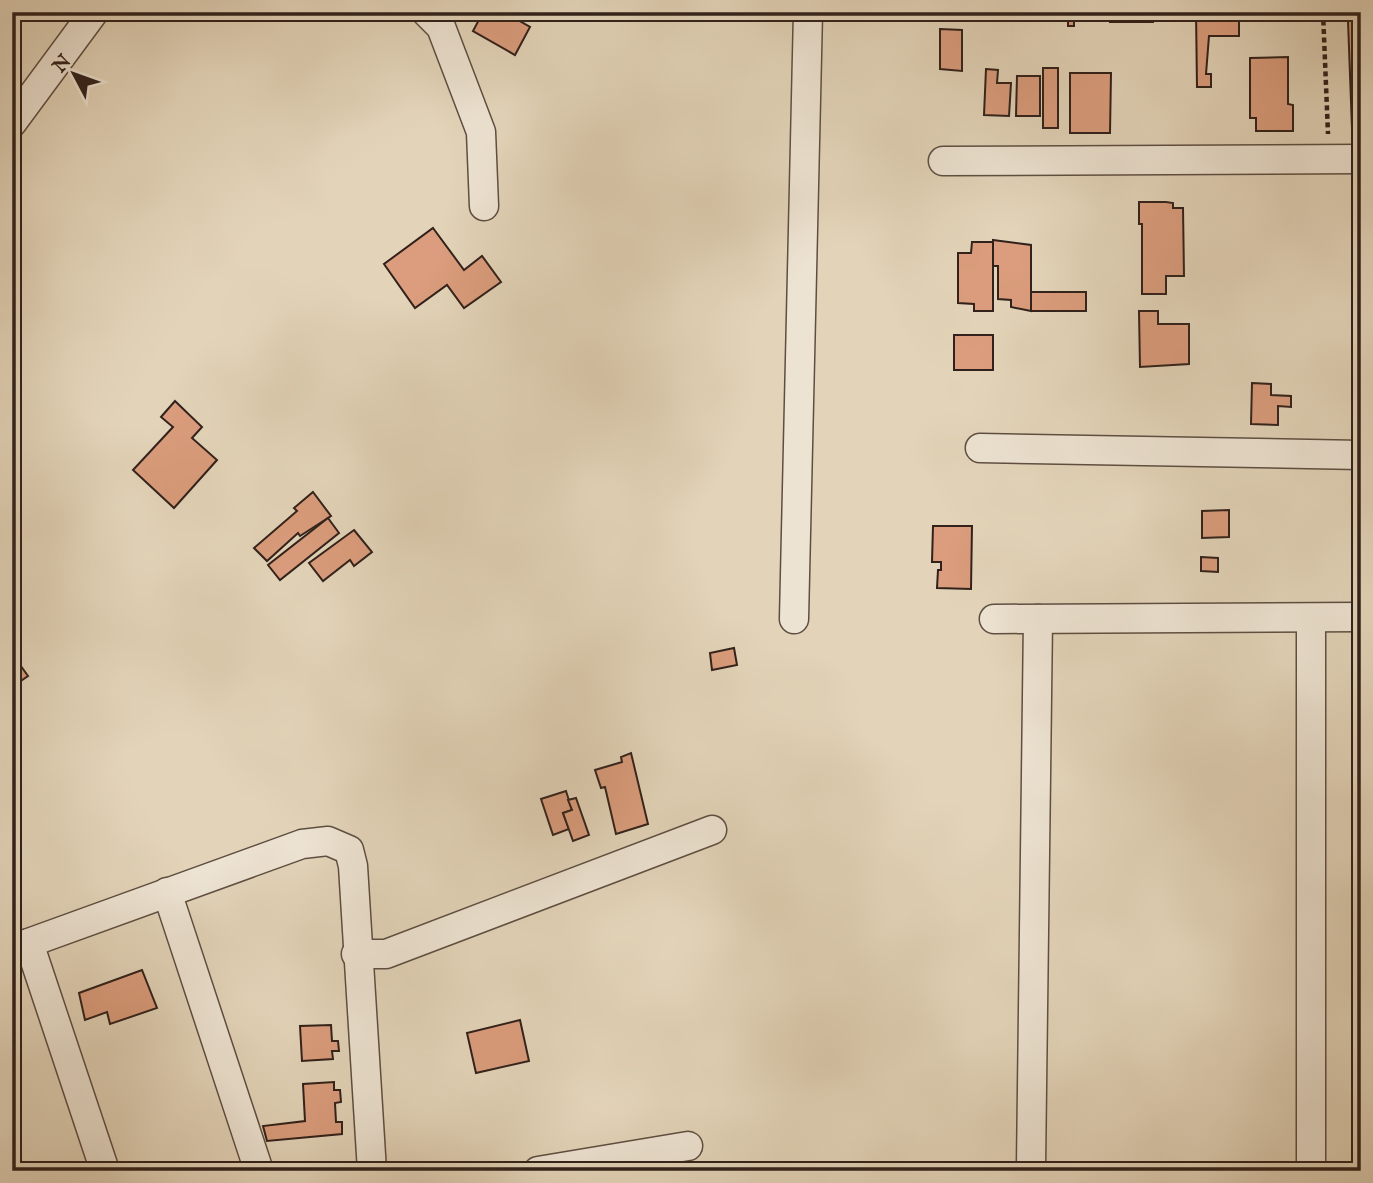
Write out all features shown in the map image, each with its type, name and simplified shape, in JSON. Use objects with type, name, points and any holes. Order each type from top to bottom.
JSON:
[{"type":"street","points":[[12,123],[94,12]]},
{"type":"street","points":[[426,12],[441,27],[481,132],[484,206]]},
{"type":"street","points":[[794,619],[808,12]]},
{"type":"street","points":[[943,161],[1361,159]]},
{"type":"street","points":[[980,449],[1361,455]]},
{"type":"street","points":[[993,620],[1361,617]]},
{"type":"street","points":[[1311,618],[1311,1163]]},
{"type":"street","points":[[1031,1166],[1038,619]]},
{"type":"street","points":[[356,954],[386,954],[712,830]]},
{"type":"street","points":[[105,1171],[20,946],[302,844],[328,841],[349,850],[353,866],[356,954],[372,1171]]},
{"type":"street","points":[[167,892],[258,1171]]},
{"type":"street","points":[[538,1171],[688,1146]]},
{"type":"path","points":[[1323,12],[1329,159]]},
{"type":"building","points":[[483,12],[504,12],[530,27],[515,55],[473,31]]},
{"type":"building","points":[[1068,12],[1103,12],[1103,21],[1074,21],[1074,26],[1068,26]]},
{"type":"building","points":[[1110,12],[1153,12],[1153,22],[1110,22]]},
{"type":"building","points":[[1196,12],[1239,12],[1239,36],[1209,36],[1206,74],[1211,74],[1211,87],[1197,87]]},
{"type":"building","points":[[1348,21],[1361,21],[1361,128],[1352,128]]},
{"type":"building","points":[[940,29],[962,30],[962,71],[940,69]]},
{"type":"building","points":[[1288,57],[1288,104],[1293,105],[1293,131],[1256,131],[1256,118],[1250,118],[1250,58]]},
{"type":"building","points":[[1043,68],[1058,68],[1058,128],[1043,128]]},
{"type":"building","points":[[986,69],[998,70],[997,83],[1011,83],[1009,116],[984,115]]},
{"type":"building","points":[[1070,73],[1111,73],[1110,133],[1070,133]]},
{"type":"building","points":[[1017,76],[1040,76],[1040,116],[1016,116]]},
{"type":"building","points":[[1139,202],[1166,202],[1173,203],[1173,208],[1183,208],[1184,276],[1166,276],[1166,294],[1142,294],[1142,224],[1139,224]]},
{"type":"building","points":[[433,228],[464,270],[482,256],[501,282],[464,308],[447,285],[415,308],[384,264]]},
{"type":"building","points":[[993,240],[1031,245],[1031,311],[1011,307],[1011,300],[998,299],[998,266],[993,266]]},
{"type":"building","points":[[972,242],[993,242],[993,311],[974,311],[974,304],[958,303],[958,253],[971,253]]},
{"type":"building","points":[[1031,292],[1086,292],[1086,311],[1031,311]]},
{"type":"building","points":[[1139,311],[1158,311],[1158,324],[1189,324],[1189,364],[1140,367]]},
{"type":"building","points":[[954,335],[993,335],[993,370],[954,370]]},
{"type":"building","points":[[1252,383],[1271,384],[1271,395],[1291,396],[1291,407],[1278,406],[1278,425],[1251,424]]},
{"type":"building","points":[[175,401],[202,427],[192,438],[217,460],[174,508],[133,470],[173,427],[161,417]]},
{"type":"building","points":[[313,492],[331,516],[300,536],[298,533],[267,561],[254,548],[297,511],[294,508]]},
{"type":"building","points":[[1229,510],[1229,537],[1202,538],[1202,511]]},
{"type":"building","points":[[328,518],[339,533],[280,580],[268,565]]},
{"type":"building","points":[[933,526],[972,526],[971,589],[937,588],[941,562],[932,562]]},
{"type":"building","points":[[354,530],[372,552],[354,566],[350,560],[323,581],[309,563]]},
{"type":"building","points":[[1201,557],[1218,558],[1218,572],[1201,571]]},
{"type":"building","points":[[734,648],[737,665],[712,670],[710,653]]},
{"type":"building","points":[[18,662],[28,676],[12,687],[12,667]]},
{"type":"building","points":[[631,753],[648,824],[616,834],[605,787],[601,788],[595,770],[622,762],[621,757]]},
{"type":"building","points":[[566,791],[572,810],[563,813],[569,829],[553,835],[541,799]]},
{"type":"building","points":[[576,798],[589,835],[573,841],[563,813],[572,810],[568,800]]},
{"type":"building","points":[[142,970],[157,1008],[110,1024],[107,1012],[85,1020],[79,993]]},
{"type":"building","points":[[520,1020],[529,1061],[476,1073],[467,1033]]},
{"type":"building","points":[[331,1025],[332,1041],[338,1041],[339,1051],[332,1051],[333,1059],[302,1061],[300,1026]]},
{"type":"building","points":[[334,1082],[334,1090],[340,1090],[341,1102],[335,1103],[336,1122],[342,1122],[342,1134],[267,1141],[263,1126],[305,1121],[303,1084]]}]
